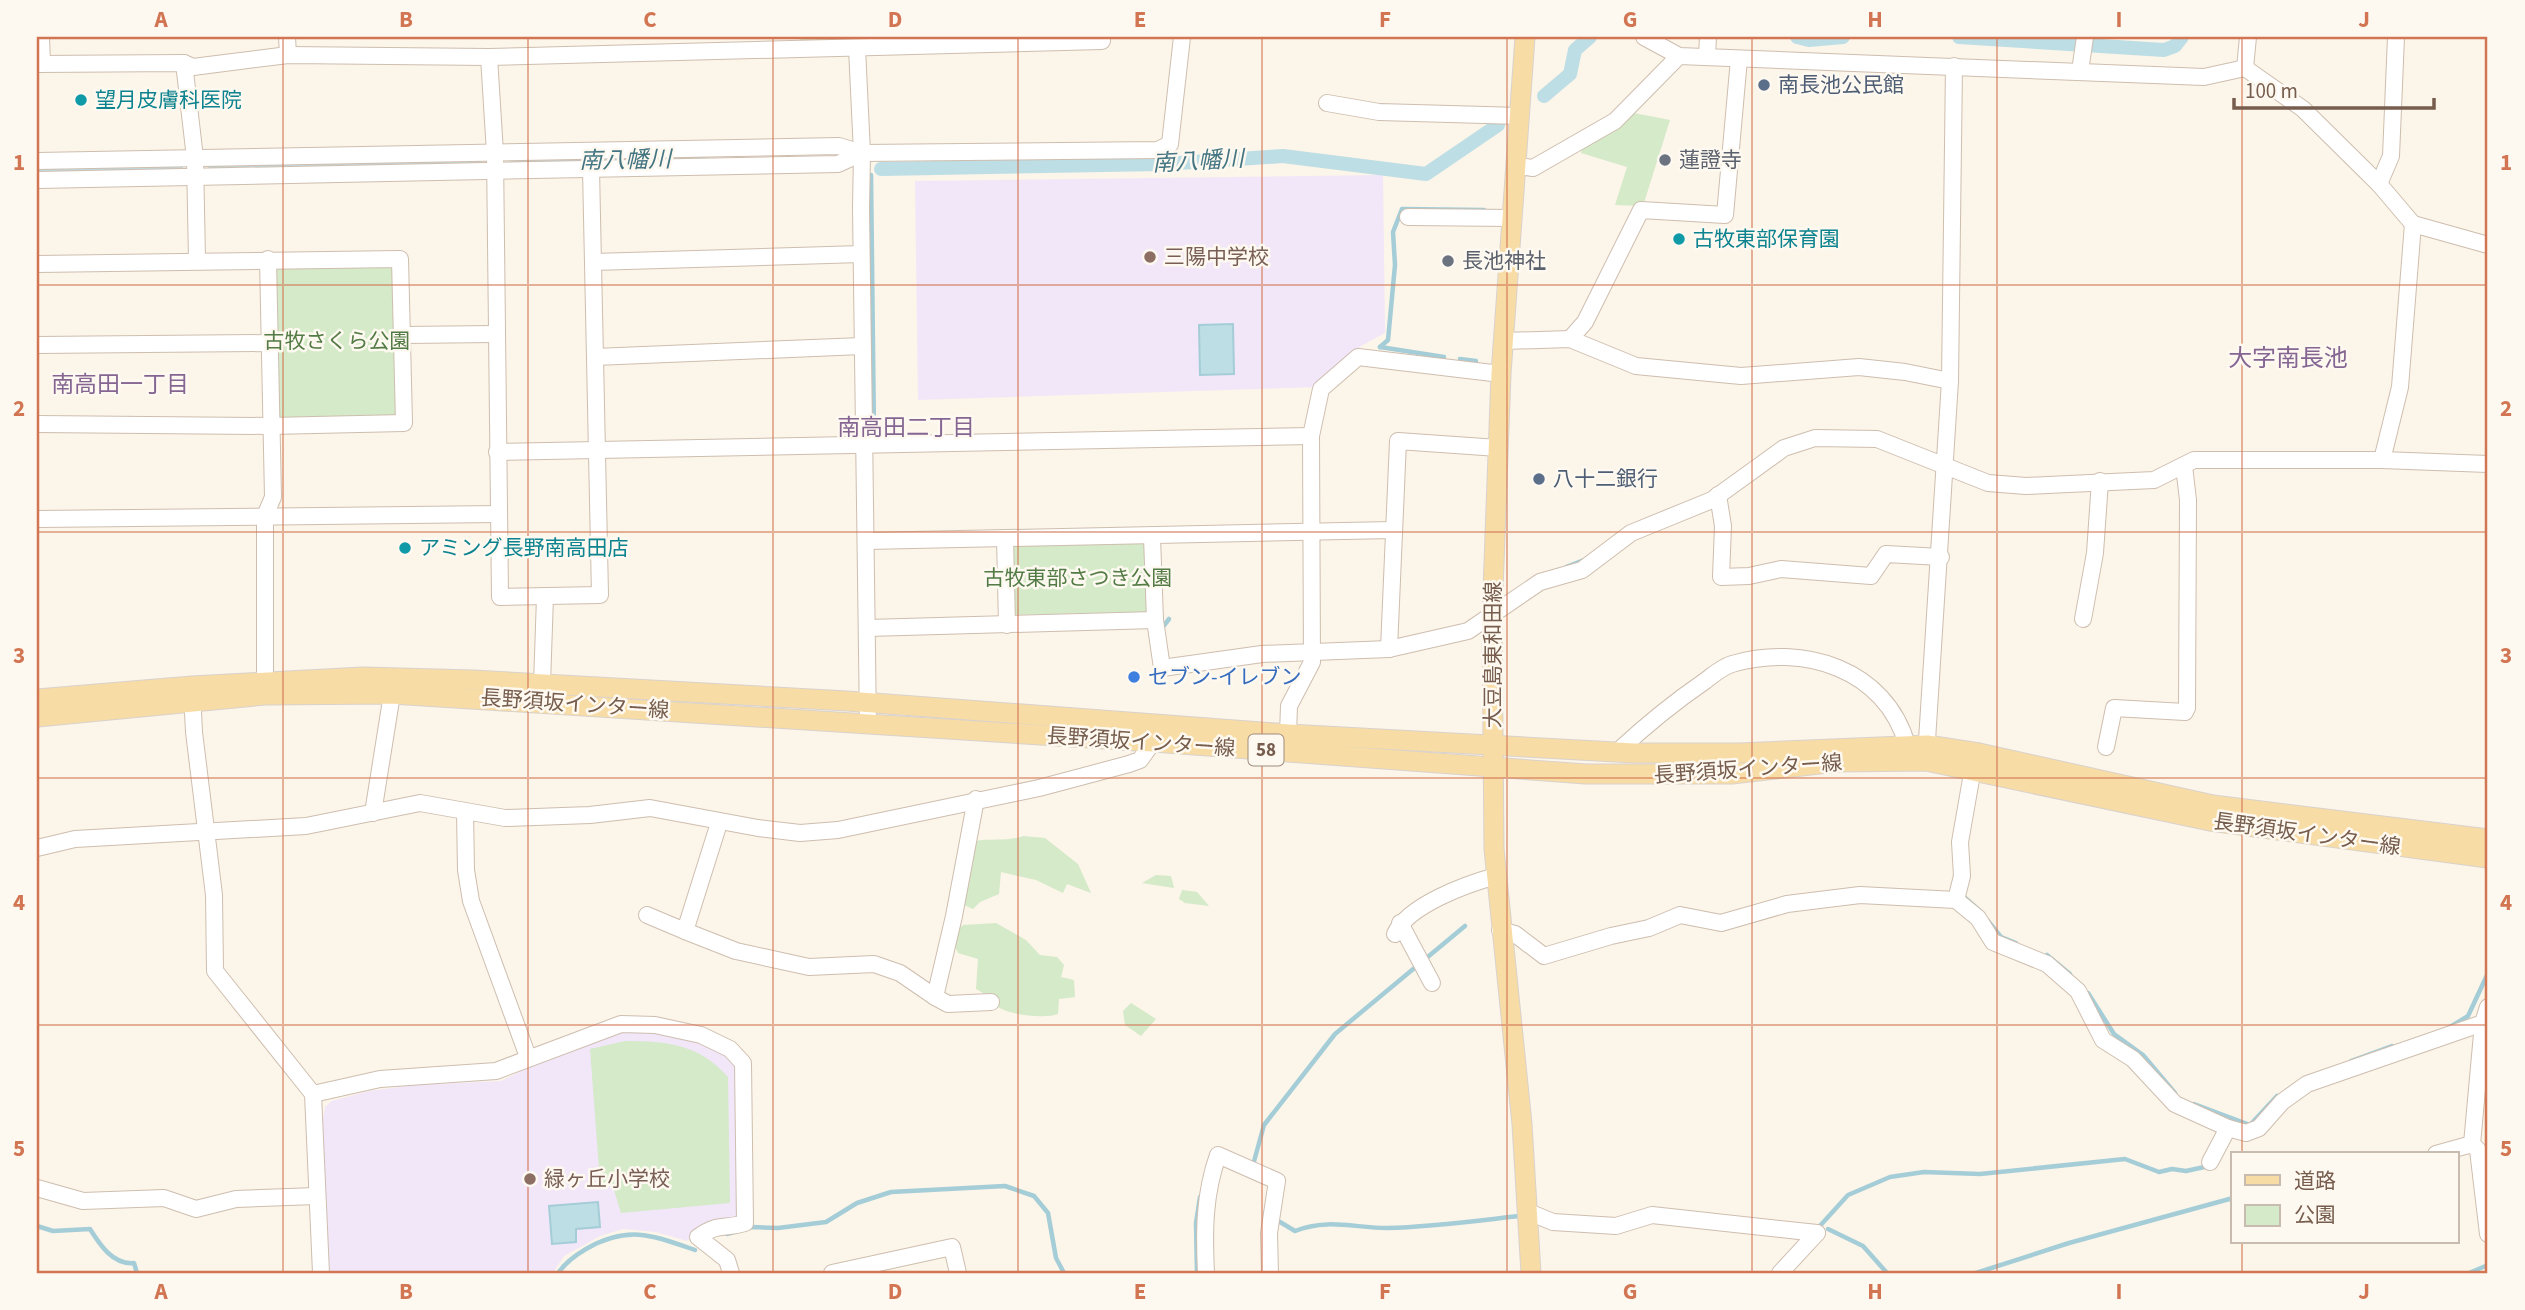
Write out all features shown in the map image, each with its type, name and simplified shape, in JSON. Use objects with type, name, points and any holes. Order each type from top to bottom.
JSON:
[{"type":"main road","name":"大豆島東和田線","points":[[1525,37],[1518,166],[1501,374],[1492,617],[1492,767],[1500,930],[1522,1124],[1531,1273]]},
{"type":"main road","name":"長野須坂インター線","points":[[37,699],[192,694],[363,677],[869,702],[1288,734],[1617,752],[1920,750],[1979,753],[2213,805],[2488,839]]},
{"type":"main road","name":"長野須坂インター線","points":[[265,688],[469,696],[1642,776],[1732,774],[1920,750],[1973,768],[2210,821],[2488,858]]},
{"type":"main road","name":"長野須坂インター線","points":[[37,717],[192,694]]},
{"type":"street","points":[[41,37],[39,64],[184,63],[193,67],[288,55],[489,57],[650,45],[792,43],[858,48],[919,41],[1102,41],[1102,37]]},
{"type":"street","points":[[287,37],[288,55]]},
{"type":"street","points":[[37,161],[839,146],[862,153],[1158,150],[1170,144],[1182,37]]},
{"type":"street","points":[[1644,37],[1679,56],[2204,77],[2245,68],[2303,109],[2379,184],[2413,224],[2488,245]]},
{"type":"street","points":[[1707,56],[1708,37]]},
{"type":"street","points":[[2245,68],[2248,37]]},
{"type":"street","points":[[2379,184],[2391,156],[2396,37]]},
{"type":"street","points":[[2080,71],[2084,40]]},
{"type":"street","points":[[858,48],[862,153],[868,725]]},
{"type":"street","points":[[1518,166],[1533,167],[1615,121],[1679,56]]},
{"type":"street","points":[[489,57],[495,153],[500,597],[600,596],[591,169]]},
{"type":"street","points":[[1570,339],[1586,323],[1641,210],[1725,215],[1739,59]]},
{"type":"street","points":[[184,63],[195,158],[197,260]]},
{"type":"street","points":[[1920,750],[1941,557],[1946,465],[1950,381],[1954,66]]},
{"type":"street","points":[[1327,103],[1379,112],[1520,116]]},
{"type":"street","points":[[37,180],[838,164],[862,153]]},
{"type":"street","points":[[1408,217],[1513,218]]},
{"type":"street","points":[[2382,460],[2400,387],[2413,224]]},
{"type":"street","points":[[593,262],[861,254]]},
{"type":"street","points":[[265,688],[265,516],[273,497],[268,259]]},
{"type":"street","points":[[37,264],[400,259],[404,335],[404,423],[270,426],[37,424]]},
{"type":"street","points":[[404,335],[495,334]]},
{"type":"street","points":[[1504,341],[1570,339],[1636,366],[1741,376],[1859,367],[1950,381]]},
{"type":"street","points":[[37,345],[269,343]]},
{"type":"street","points":[[595,357],[862,346]]},
{"type":"street","points":[[1288,734],[1289,706],[1311,669],[1311,436],[1321,389],[1358,357],[1501,374]]},
{"type":"street","points":[[498,452],[1311,436]]},
{"type":"street","points":[[1152,537],[1155,620],[1162,668],[1262,654],[1389,649],[1468,631],[1541,582],[1594,563],[1632,533],[1718,495],[1784,448],[1815,438],[1877,439],[1988,483],[2004,485],[2071,485],[2100,481],[2154,480],[2194,460],[2382,460],[2488,464]]},
{"type":"street","points":[[1389,649],[1398,441],[1498,448]]},
{"type":"street","points":[[2106,747],[2114,708],[2185,712],[2188,708],[2188,500],[2184,466]]},
{"type":"street","points":[[2083,619],[2095,553],[2100,481]]},
{"type":"street","points":[[1718,495],[1723,526],[1721,577],[1749,576],[1781,569],[1871,576],[1886,554],[1941,557]]},
{"type":"street","points":[[37,519],[499,514]]},
{"type":"street","points":[[867,541],[1393,530]]},
{"type":"street","points":[[1005,538],[1007,625]]},
{"type":"street","points":[[542,684],[545,597]]},
{"type":"street","points":[[868,628],[1155,620]]},
{"type":"street","points":[[1617,752],[1656,715],[1731,664],[1783,657],[1844,668],[1888,704],[1902,728],[1920,750]]},
{"type":"street","points":[[192,694],[214,895],[215,971],[313,1094],[321,1273]]},
{"type":"street","points":[[373,813],[392,694]]},
{"type":"street","points":[[37,848],[75,839],[306,826],[420,803],[505,818],[590,816],[650,808],[719,823],[800,833],[838,830],[976,799],[1039,788],[1140,760],[1153,741]]},
{"type":"street","points":[[1956,900],[1962,876],[1960,842],[1973,768]]},
{"type":"street","points":[[935,998],[976,799]]},
{"type":"street","points":[[466,812],[467,870],[471,901],[528,1057]]},
{"type":"street","points":[[685,931],[719,823]]},
{"type":"street","points":[[1432,984],[1398,928],[1466,884],[1496,877]]},
{"type":"street","points":[[1500,930],[1515,934],[1544,956],[1649,928],[1680,915],[1721,923],[1787,904],[1860,895],[1956,900],[1978,918],[1993,942],[2047,964],[2078,992],[2103,1040],[2133,1059],[2175,1104],[2228,1128],[2246,1133],[2259,1128],[2283,1102],[2307,1084],[2486,1015],[2472,1144]]},
{"type":"street","points":[[647,915],[736,951],[809,967],[874,964],[900,974],[948,1004],[991,1002]]},
{"type":"street","points":[[313,1094],[380,1079],[496,1071],[621,1024],[637,1023],[701,1035],[730,1049],[743,1063],[745,1223],[732,1227],[713,1226],[698,1237],[727,1259],[731,1273]]},
{"type":"street","points":[[2210,1162],[2228,1128]]},
{"type":"street","points":[[2443,1152],[2472,1144]]},
{"type":"street","points":[[2472,1144],[2478,1150],[2488,1234]]},
{"type":"street","points":[[1206,1273],[1203,1216],[1218,1155],[1277,1181],[1269,1233],[1270,1273]]},
{"type":"street","points":[[37,1188],[83,1200],[164,1198],[196,1209],[236,1199],[316,1196]]},
{"type":"street","points":[[1526,1211],[1553,1222],[1616,1226],[1652,1215],[1817,1233],[1780,1273]]},
{"type":"street","points":[[831,1273],[952,1247],[958,1273]]},
{"type":"shaded area","name":"三陽中学校","points":[[1383,175],[1385,333],[1361,346],[1319,387],[918,400],[915,181]]},
{"type":"shaded area","name":"緑ヶ丘小学校","points":[[650,1029],[707,1043],[728,1053],[737,1066],[740,1217],[709,1221],[687,1241],[656,1232],[623,1229],[600,1236],[564,1256],[553,1273],[328,1273],[319,1142],[325,1107],[332,1101],[369,1091],[415,1085],[501,1081],[576,1044],[606,1033]]},
{"type":"green space","points":[[800,37],[915,37],[915,42],[800,42]]},
{"type":"green space","points":[[1634,113],[1670,120],[1643,206],[1615,205],[1627,167],[1581,153],[1582,148]]},
{"type":"green space","name":"古牧さくら公園","points":[[268,259],[400,259],[404,423],[270,426]]},
{"type":"green space","name":"古牧東部さつき公園","points":[[1141,541],[1147,548],[1146,612],[1009,615],[1013,543]]},
{"type":"green space","points":[[1023,836],[1045,838],[1078,864],[1091,893],[1067,884],[1063,893],[1036,880],[1001,872],[999,894],[980,902],[973,909],[957,902],[975,841]]},
{"type":"green space","points":[[1156,875],[1171,876],[1174,888],[1142,883]]},
{"type":"green space","points":[[1182,890],[1197,892],[1209,906],[1185,903],[1179,899]]},
{"type":"green space","points":[[996,923],[1026,940],[1040,955],[1057,957],[1064,965],[1061,977],[1074,980],[1075,997],[1059,999],[1058,1014],[1036,1016],[1011,1012],[998,1007],[976,989],[978,959],[958,953],[950,937],[963,925]]},
{"type":"green space","points":[[1131,1003],[1156,1019],[1141,1036],[1125,1025],[1123,1011]]},
{"type":"green space","points":[[625,1041],[655,1042],[694,1051],[706,1057],[728,1077],[730,1203],[621,1213],[613,1187],[600,1182],[590,1049]]},
{"type":"water","points":[[1233,324],[1234,374],[1200,375],[1199,325]]},
{"type":"water","points":[[598,1202],[600,1227],[576,1229],[576,1242],[552,1244],[549,1206]]},
{"type":"waterway","name":"南八幡川","points":[[1544,96],[1570,74],[1575,50],[1590,37]]},
{"type":"waterway","name":"南八幡川","points":[[1797,37],[1809,40],[1843,37]]},
{"type":"waterway","name":"南八幡川","points":[[1959,37],[2164,50],[2175,46],[2182,37]]},
{"type":"waterway","name":"南八幡川","points":[[881,169],[1163,164],[1283,156],[1426,174],[1498,125]]},
{"type":"waterway","name":"南八幡川","points":[[517,161],[701,159]]},
{"type":"waterway","name":"南八幡川","points":[[215,167],[474,161]]},
{"type":"waterway","name":"南八幡川","points":[[37,169],[176,167]]},
{"type":"waterway","points":[[871,175],[874,431],[884,437]]},
{"type":"waterway","points":[[1380,347],[1388,340],[1395,265],[1393,232],[1402,209],[1484,210]]},
{"type":"waterway","points":[[1380,347],[1444,357]]},
{"type":"waterway","points":[[1460,359],[1476,361]]},
{"type":"waterway","points":[[1566,567],[1584,560]]},
{"type":"waterway","points":[[1162,628],[1169,619]]},
{"type":"waterway","points":[[1963,896],[1980,911]]},
{"type":"waterway","points":[[1988,921],[2001,937],[2016,943]]},
{"type":"waterway","points":[[1253,1165],[1264,1125],[1335,1034],[1465,926]]},
{"type":"waterway","points":[[2047,955],[2070,974]]},
{"type":"waterway","points":[[2450,1027],[2468,1016],[2488,973]]},
{"type":"waterway","points":[[2088,993],[2114,1034],[2143,1055],[2175,1093]]},
{"type":"waterway","points":[[2351,1061],[2392,1046]]},
{"type":"waterway","points":[[2194,1104],[2250,1125],[2277,1096]]},
{"type":"waterway","points":[[1818,1228],[1848,1195],[1890,1177],[1924,1172],[1980,1174],[2125,1159],[2159,1172],[2172,1169],[2186,1171],[2209,1166]]},
{"type":"waterway","points":[[727,1234],[752,1227],[778,1228],[826,1222],[857,1203],[891,1192],[1005,1186],[1034,1196],[1048,1213],[1056,1258],[1064,1273]]},
{"type":"waterway","points":[[1197,1273],[1196,1223],[1200,1197]]},
{"type":"waterway","points":[[1976,1273],[2069,1243],[2231,1199]]},
{"type":"waterway","points":[[1280,1222],[1295,1231],[1318,1225],[1387,1228],[1519,1216]]},
{"type":"waterway","points":[[37,1226],[53,1231],[90,1229],[113,1257],[126,1263],[134,1263],[137,1273]]},
{"type":"waterway","points":[[1828,1229],[1863,1246],[1887,1273]]},
{"type":"waterway","points":[[558,1273],[567,1262],[582,1252],[615,1237],[653,1237],[695,1250]]},
{"type":"waterway","points":[[2469,1273],[2488,1265]]},
{"type":"place","name":"南長池公民館","points":[[1764,85]]},
{"type":"place","name":"望月皮膚科医院","points":[[81,100]]},
{"type":"place","name":"蓮證寺","points":[[1665,160]]},
{"type":"place","name":"古牧東部保育園","points":[[1679,239]]},
{"type":"place","name":"三陽中学校","points":[[1150,257]]},
{"type":"place","name":"長池神社","points":[[1448,261]]},
{"type":"place","name":"八十二銀行","points":[[1539,479]]},
{"type":"place","name":"アミング長野南高田店","points":[[405,548]]},
{"type":"place","name":"セブン-イレブン","points":[[1134,677]]},
{"type":"place","name":"緑ヶ丘小学校","points":[[530,1179]]},
{"type":"district","name":"大字南長池","points":[[2288,358]]},
{"type":"district","name":"南高田一丁目","points":[[120,384]]},
{"type":"district","name":"南高田二丁目","points":[[906,427]]}]
